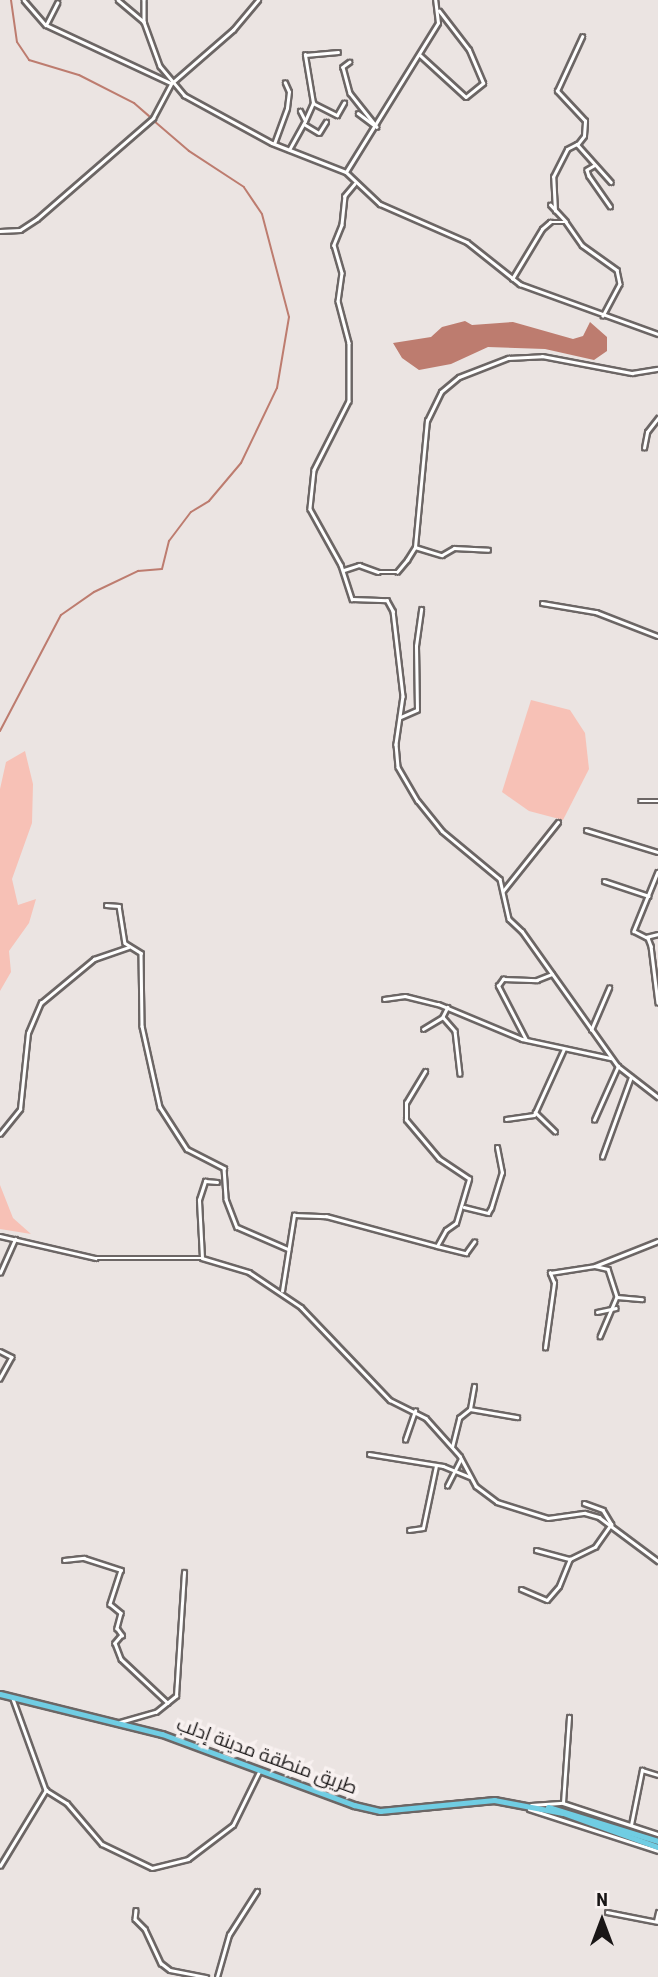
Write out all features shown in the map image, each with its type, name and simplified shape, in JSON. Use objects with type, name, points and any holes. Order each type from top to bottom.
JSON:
[{"type":"main road","name":"طريق منطقة مدينة إدلب","points":[[0,1694],[162,1734],[380,1811],[494,1800],[560,1808],[658,1841]]},
{"type":"main road","name":"طريق منطقة مدينة إدلب","points":[[528,1806],[658,1849]]},
{"type":"street","points":[[24,0],[46,25],[172,83],[199,104],[274,144],[346,172],[355,184],[380,204],[467,242],[512,279],[603,316],[658,334]]},
{"type":"street","points":[[118,0],[144,22]]},
{"type":"street","points":[[144,0],[144,22],[160,66],[172,83]]},
{"type":"street","points":[[0,232],[20,230],[37,219],[153,118],[172,83],[233,30],[258,0]]},
{"type":"street","points":[[346,172],[377,127],[438,23],[435,0]]},
{"type":"street","points":[[46,25],[57,3]]},
{"type":"street","points":[[420,55],[466,97],[484,83],[469,50],[438,10]]},
{"type":"street","points":[[555,211],[553,177],[565,151],[577,145],[584,136],[584,121],[557,91],[582,37]]},
{"type":"street","points":[[289,150],[313,103],[305,55],[338,52]]},
{"type":"street","points":[[350,62],[343,66],[350,93],[377,127]]},
{"type":"street","points":[[274,144],[286,108],[285,83]]},
{"type":"street","points":[[313,103],[337,114],[344,103]]},
{"type":"street","points":[[300,111],[305,122],[319,133],[326,122]]},
{"type":"street","points":[[358,113],[377,127]]},
{"type":"street","points":[[577,145],[611,182]]},
{"type":"street","points":[[594,166],[587,170],[589,176],[610,205]]},
{"type":"street","points":[[355,184],[345,196],[342,225],[334,245],[342,273],[338,300],[349,343],[349,401],[314,470],[307,499],[344,570],[352,598],[387,600],[393,611],[403,696],[396,744],[398,767],[418,802],[442,831],[500,879],[509,919],[552,974],[611,1058],[658,1097]]},
{"type":"street","points":[[550,205],[582,245],[617,270],[620,284],[603,316]]},
{"type":"street","points":[[512,279],[542,229],[550,222],[566,222]]},
{"type":"street","points":[[344,570],[359,565],[378,572],[397,572],[415,547],[427,421],[441,392],[459,377],[508,358],[542,356],[632,373],[658,369]]},
{"type":"street","points":[[644,448],[647,432],[658,418]]},
{"type":"street","points":[[415,547],[442,555],[454,548],[488,550]]},
{"type":"street","points":[[542,603],[596,612],[658,636]]},
{"type":"street","points":[[401,717],[416,710],[416,646],[421,609]]},
{"type":"street","points":[[640,801],[658,801]]},
{"type":"street","points":[[503,891],[558,822]]},
{"type":"street","points":[[586,830],[658,852]]},
{"type":"street","points":[[658,872],[635,931],[646,937],[658,934]]},
{"type":"street","points":[[604,881],[649,896]]},
{"type":"street","points":[[106,905],[119,906],[128,947]]},
{"type":"street","points":[[646,937],[658,1003]]},
{"type":"street","points":[[0,1134],[20,1109],[28,1033],[41,1003],[94,959],[128,947],[141,953],[142,1026],[160,1107],[187,1149],[224,1168],[226,1199],[237,1227],[288,1249]]},
{"type":"street","points":[[526,1040],[498,986],[503,979],[537,980],[552,974]]},
{"type":"street","points":[[591,1030],[609,988]]},
{"type":"street","points":[[384,999],[405,996],[448,1007],[526,1040],[611,1058]]},
{"type":"street","points":[[423,1029],[443,1017],[448,1007]]},
{"type":"street","points":[[443,1017],[455,1031],[460,1074]]},
{"type":"street","points":[[506,1119],[531,1118],[564,1049]]},
{"type":"street","points":[[594,1120],[618,1066]]},
{"type":"street","points":[[425,1071],[406,1103],[407,1120],[439,1158],[469,1179],[463,1207],[437,1247]]},
{"type":"street","points":[[602,1157],[631,1077]]},
{"type":"street","points":[[535,1112],[555,1130]]},
{"type":"street","points":[[463,1207],[488,1213],[491,1208],[502,1173],[497,1147]]},
{"type":"street","points":[[202,1258],[199,1200],[205,1181],[217,1182]]},
{"type":"street","points":[[282,1291],[291,1220],[299,1213],[380,1228],[437,1247],[466,1253],[474,1242]]},
{"type":"street","points":[[0,1236],[95,1258],[202,1258],[233,1265],[282,1291],[347,1350],[390,1400],[415,1411],[452,1447],[470,1477],[484,1493],[514,1510],[548,1518],[585,1513],[612,1524],[658,1561]]},
{"type":"street","points":[[0,1273],[15,1239]]},
{"type":"street","points":[[545,1348],[554,1283],[549,1274],[595,1266],[646,1242],[658,1241]]},
{"type":"street","points":[[595,1266],[608,1269],[617,1297],[615,1308],[600,1337]]},
{"type":"street","points":[[617,1297],[642,1299]]},
{"type":"street","points":[[597,1312],[615,1308]]},
{"type":"street","points":[[0,1351],[12,1357],[0,1378]]},
{"type":"street","points":[[452,1447],[459,1418],[470,1409],[474,1386]]},
{"type":"street","points":[[470,1409],[517,1417]]},
{"type":"street","points":[[405,1440],[415,1411]]},
{"type":"street","points":[[369,1454],[454,1469],[470,1477]]},
{"type":"street","points":[[447,1486],[461,1459]]},
{"type":"street","points":[[409,1530],[423,1528],[436,1466]]},
{"type":"street","points":[[584,1503],[603,1510],[612,1524]]},
{"type":"street","points":[[536,1549],[570,1559],[595,1547],[612,1524]]},
{"type":"street","points":[[64,1560],[84,1558],[121,1570],[110,1604],[121,1613],[117,1628],[122,1635],[115,1643],[121,1659],[168,1703]]},
{"type":"street","points":[[521,1589],[547,1600],[559,1586],[570,1559]]},
{"type":"street","points":[[118,1724],[123,1718],[134,1719],[168,1703],[176,1696],[184,1572]]},
{"type":"street","points":[[13,1699],[46,1790],[66,1803],[102,1844],[152,1868],[188,1859],[233,1825],[260,1770]]},
{"type":"street","points":[[563,1802],[569,1717]]},
{"type":"street","points":[[631,1825],[642,1770],[658,1775]]},
{"type":"street","points":[[0,1866],[46,1790]]},
{"type":"street","points":[[528,1806],[563,1802],[658,1834]]},
{"type":"street","points":[[217,1977],[229,1935],[257,1891]]},
{"type":"street","points":[[136,1910],[135,1919],[145,1929],[161,1963],[170,1970],[206,1977]]},
{"type":"street","points":[[607,1912],[657,1921],[658,1912]]},
{"type":"shaded area","points":[[465,321],[472,325],[513,322],[573,339],[583,336],[590,322],[607,337],[607,351],[594,360],[545,349],[488,347],[451,364],[419,370],[402,358],[393,343],[431,337],[442,327]]},
{"type":"shaded area","points":[[531,700],[570,710],[585,733],[589,769],[563,820],[529,811],[502,792]]},
{"type":"shaded area","points":[[25,751],[33,784],[32,823],[12,879],[18,905],[36,899],[29,923],[9,951],[11,972],[0,991],[0,789],[6,762]]},
{"type":"shaded area","points":[[0,1185],[13,1218],[31,1234],[0,1229]]},
{"type":"waterway","points":[[11,0],[17,42],[29,60],[79,75],[134,103],[149,116]]},
{"type":"waterway","points":[[0,731],[61,615],[94,592],[138,571],[162,569],[169,541],[191,512],[209,501],[241,463],[277,388],[289,317],[262,214],[244,187],[189,151],[153,120]]}]
